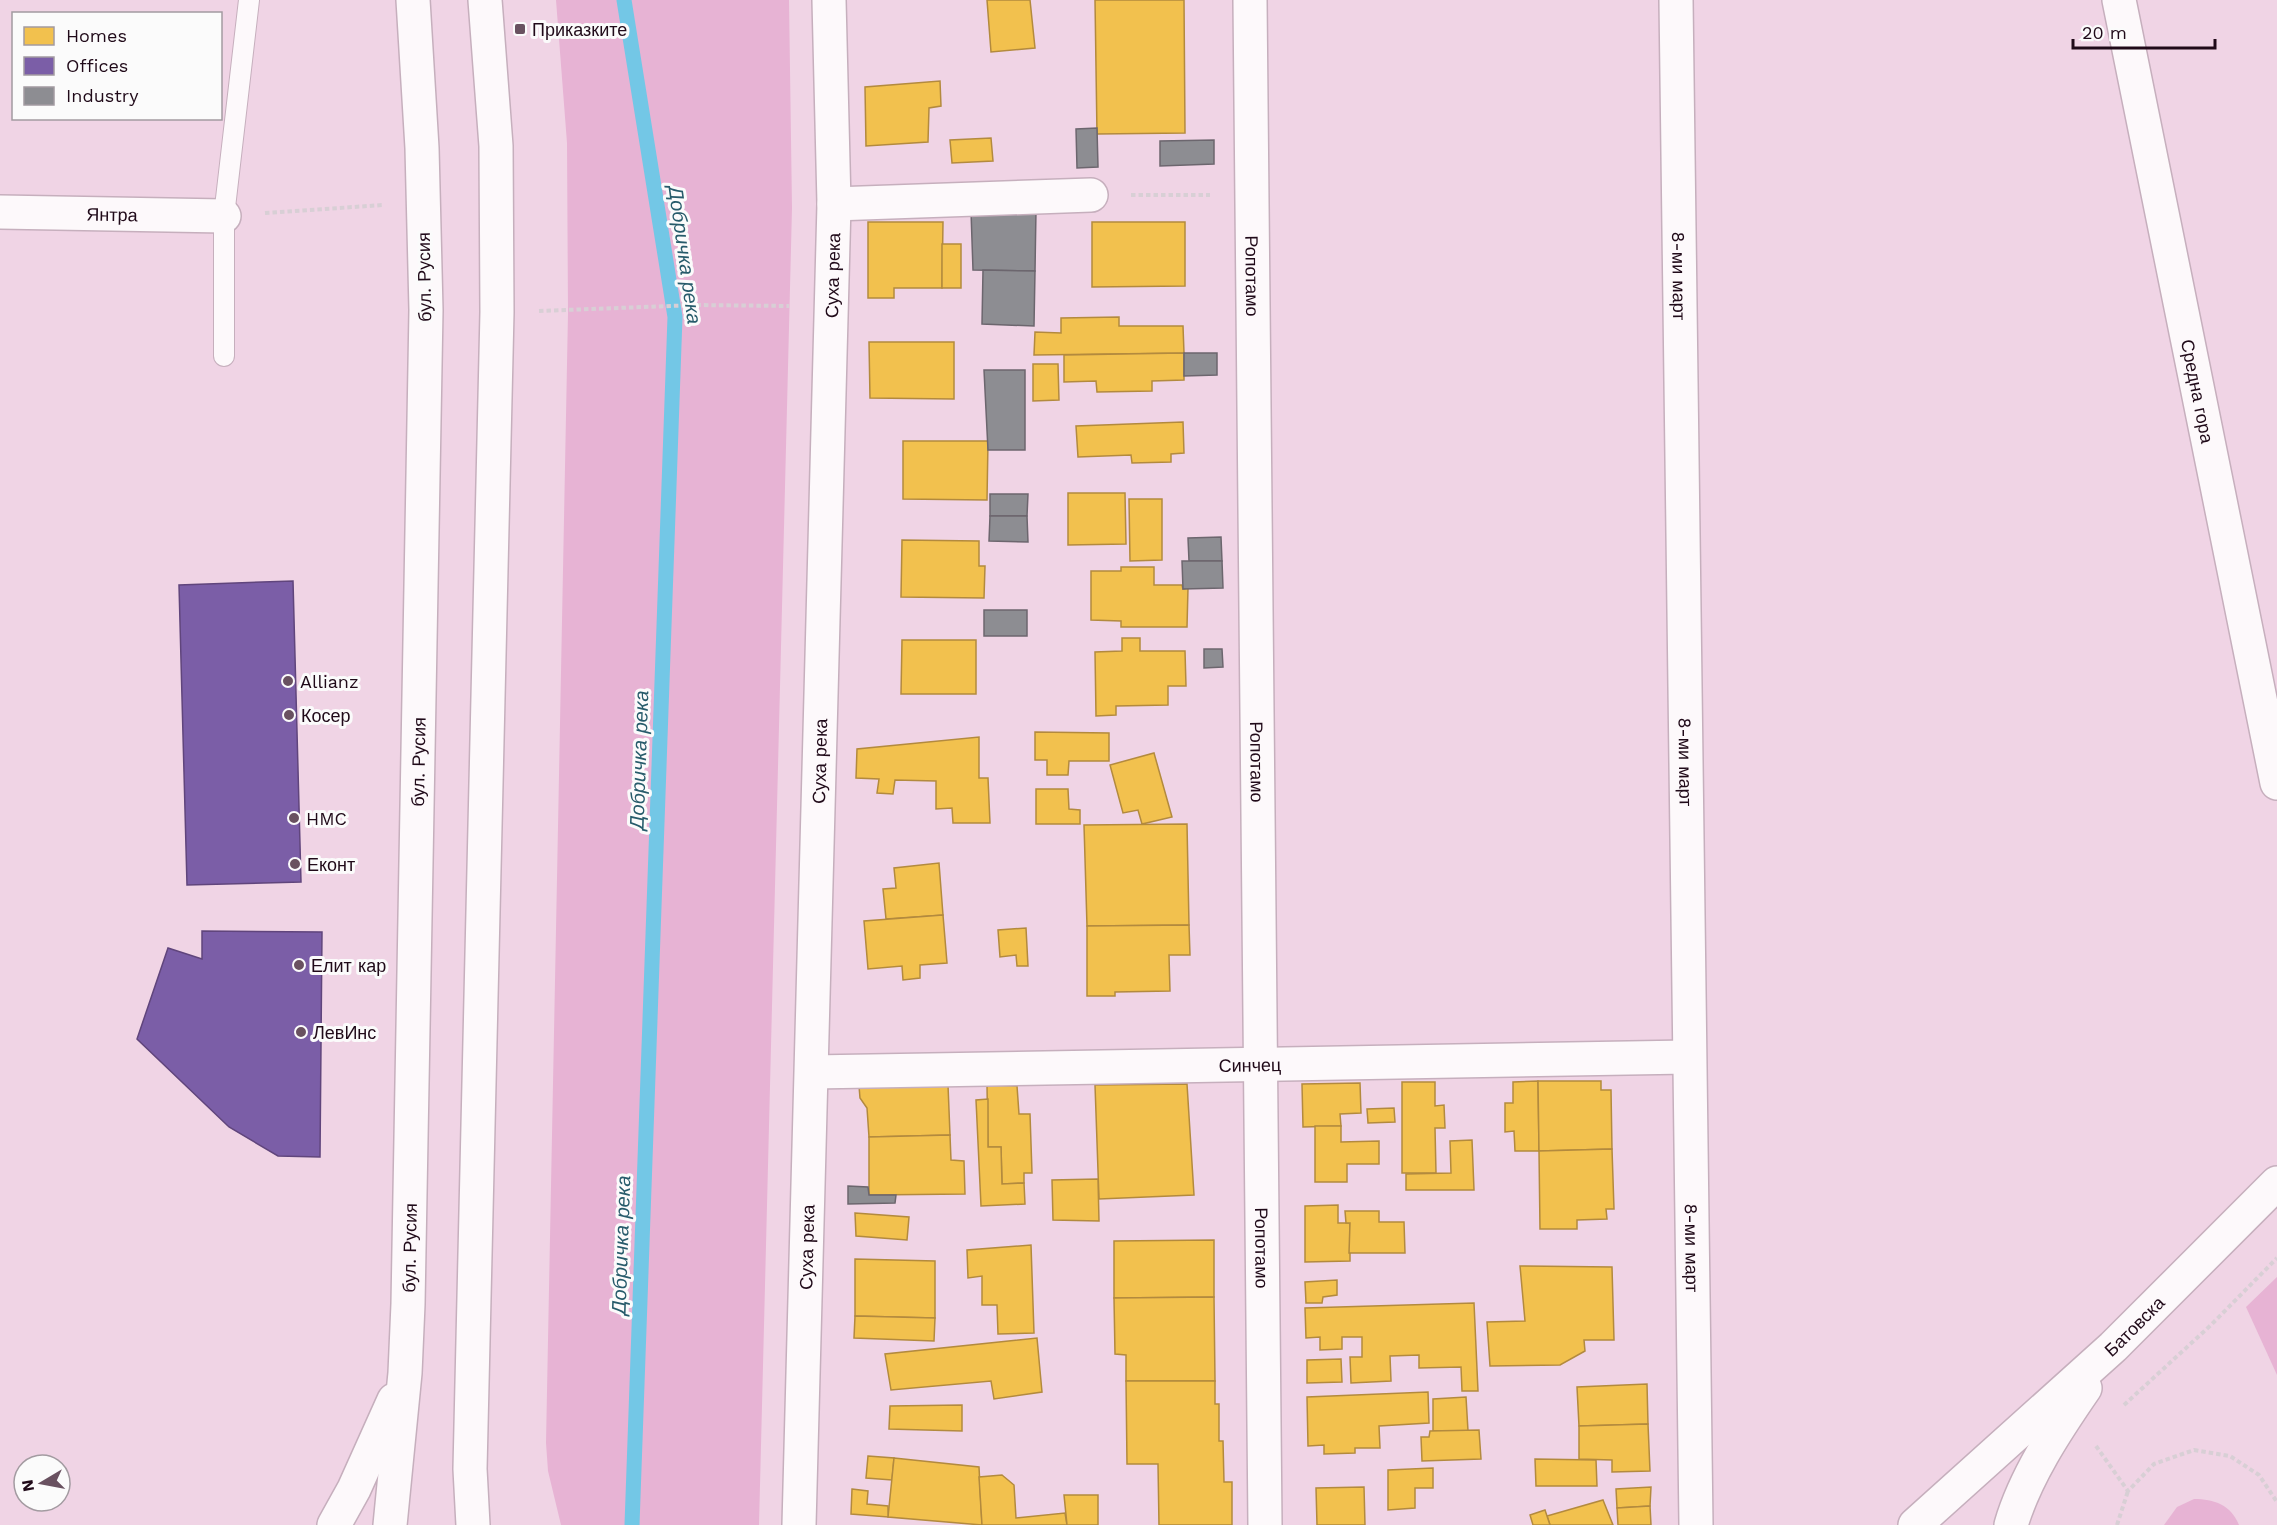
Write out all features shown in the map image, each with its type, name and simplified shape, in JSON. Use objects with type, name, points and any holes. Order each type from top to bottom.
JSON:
[{"type":"street","name":"бул. Русия","points":[[390,1525],[405,1373],[426,310],[413,0]]},
{"type":"street","points":[[473,1525],[470,1469],[497,312],[496,146],[485,0]]},
{"type":"street","name":"Суха река","points":[[800,1525],[834,204],[829,0]]},
{"type":"street","name":"Ропотамо","points":[[1250,0],[1264,1525]]},
{"type":"street","name":"8-ми март","points":[[1676,0],[1688,1057],[1696,1525]]},
{"type":"street","name":"Средна гора","points":[[2119,0],[2277,783]]},
{"type":"street","points":[[834,204],[1091,195]]},
{"type":"street","name":"Янтра","points":[[0,212],[224,216]]},
{"type":"street","name":"Синчец","points":[[812,1072],[1688,1057]]},
{"type":"street","name":"Батовска","points":[[1985,1464],[2113,1347],[2277,1183]]},
{"type":"street","points":[[2013,1520],[2070,1410],[2113,1347]]},
{"type":"street","points":[[334,1525],[354,1489],[405,1373]]},
{"type":"street","points":[[1915,1525],[1985,1464]]},
{"type":"street","points":[[1935,1525],[1985,1464]]},
{"type":"street","points":[[470,1469],[486,1525]]},
{"type":"lane","points":[[224,356],[224,216],[249,0]]},
{"type":"path","points":[[1091,195],[1252,195]]},
{"type":"path","points":[[224,216],[423,202]]},
{"type":"path","points":[[599,309],[696,305],[832,306]]},
{"type":"path","points":[[2115,1414],[2211,1325],[2277,1258]]},
{"type":"path","points":[[2089,1438],[2128,1491]]},
{"type":"path","points":[[2117,1525],[2128,1491],[2154,1464],[2194,1450],[2230,1456],[2259,1475],[2277,1502]]},
{"type":"shaded area","points":[[556,0],[789,0],[792,208],[759,1525],[561,1525],[548,1471],[546,1443],[568,313],[567,143]]},
{"type":"shaded area","points":[[2277,1277],[2277,1375],[2246,1307]]},
{"type":"shaded area","points":[[2194,1499],[2208,1500],[2227,1508],[2239,1525],[2164,1525],[2177,1507]]},
{"type":"building: Homes","points":[[987,0],[1030,0],[1035,48],[991,52]]},
{"type":"building: Homes","points":[[1095,0],[1184,0],[1185,133],[1097,134]]},
{"type":"building: Homes","points":[[940,81],[941,106],[929,108],[928,142],[866,146],[865,87]]},
{"type":"building: Homes","points":[[991,138],[993,161],[952,163],[950,140]]},
{"type":"building: Homes","points":[[868,222],[943,222],[942,288],[894,288],[894,298],[868,298]]},
{"type":"building: Homes","points":[[1092,222],[1185,222],[1185,286],[1092,287]]},
{"type":"building: Homes","points":[[942,244],[961,244],[961,288],[942,288]]},
{"type":"building: Homes","points":[[1119,317],[1119,326],[1183,326],[1184,353],[1034,355],[1035,332],[1061,333],[1061,318]]},
{"type":"building: Homes","points":[[869,342],[954,342],[954,399],[870,398]]},
{"type":"building: Homes","points":[[1184,353],[1184,380],[1152,381],[1152,391],[1097,392],[1096,381],[1064,382],[1064,355]]},
{"type":"building: Homes","points":[[1033,364],[1058,364],[1059,400],[1033,401]]},
{"type":"building: Homes","points":[[1183,422],[1184,453],[1171,454],[1171,462],[1132,463],[1131,455],[1078,457],[1076,426]]},
{"type":"building: Homes","points":[[903,441],[988,441],[987,500],[903,499]]},
{"type":"building: Homes","points":[[1068,493],[1125,493],[1126,544],[1068,545]]},
{"type":"building: Homes","points":[[1129,499],[1162,499],[1162,560],[1130,561]]},
{"type":"building: Homes","points":[[902,540],[979,541],[979,566],[985,566],[984,598],[901,597]]},
{"type":"building: Homes","points":[[1121,567],[1154,567],[1154,585],[1182,585],[1183,589],[1188,588],[1187,627],[1121,627],[1121,621],[1091,620],[1091,571],[1121,571]]},
{"type":"building: Homes","points":[[1122,638],[1140,638],[1140,651],[1185,651],[1186,686],[1168,686],[1168,705],[1116,706],[1116,715],[1096,716],[1095,652],[1122,651]]},
{"type":"building: Homes","points":[[902,640],[976,640],[976,694],[901,694]]},
{"type":"building: Homes","points":[[1035,732],[1109,733],[1109,761],[1069,761],[1068,775],[1047,775],[1047,760],[1035,760]]},
{"type":"building: Homes","points":[[979,737],[979,778],[988,778],[990,823],[953,823],[952,808],[936,809],[936,781],[895,780],[893,794],[877,793],[879,779],[856,778],[857,749]]},
{"type":"building: Homes","points":[[1154,753],[1172,817],[1142,824],[1138,810],[1123,813],[1110,765]]},
{"type":"building: Homes","points":[[1036,789],[1068,789],[1069,809],[1080,810],[1080,824],[1036,824]]},
{"type":"building: Homes","points":[[1187,824],[1189,925],[1087,926],[1084,825]]},
{"type":"building: Homes","points":[[939,863],[943,915],[886,919],[883,889],[896,888],[894,868]]},
{"type":"building: Homes","points":[[943,915],[947,963],[920,965],[920,978],[903,980],[902,966],[868,969],[864,921]]},
{"type":"building: Homes","points":[[1189,925],[1190,955],[1169,955],[1170,991],[1115,992],[1115,996],[1087,996],[1087,926]]},
{"type":"building: Homes","points":[[1026,928],[1028,966],[1017,966],[1016,955],[1000,957],[998,930]]},
{"type":"building: Homes","points":[[1538,1081],[1539,1151],[1515,1151],[1514,1131],[1505,1132],[1505,1103],[1513,1103],[1513,1082]]},
{"type":"building: Homes","points":[[1538,1081],[1601,1081],[1601,1090],[1611,1090],[1612,1149],[1539,1151]]},
{"type":"building: Homes","points":[[1402,1082],[1435,1082],[1435,1106],[1444,1105],[1445,1128],[1435,1128],[1436,1173],[1402,1173]]},
{"type":"building: Homes","points":[[1360,1083],[1361,1113],[1340,1114],[1341,1126],[1303,1127],[1302,1084]]},
{"type":"building: Homes","points":[[1187,1084],[1194,1195],[1099,1199],[1095,1085]]},
{"type":"building: Homes","points":[[948,1085],[950,1135],[869,1137],[867,1108],[860,1098],[859,1086]]},
{"type":"building: Homes","points":[[987,1085],[1017,1086],[1019,1114],[1030,1114],[1032,1173],[1024,1173],[1024,1183],[1002,1184],[1001,1147],[988,1147]]},
{"type":"building: Homes","points":[[988,1099],[988,1147],[1001,1147],[1002,1184],[1024,1183],[1025,1204],[981,1206],[976,1100]]},
{"type":"building: Homes","points":[[1394,1108],[1395,1122],[1368,1123],[1367,1109]]},
{"type":"building: Homes","points":[[1315,1126],[1341,1126],[1341,1142],[1379,1141],[1379,1164],[1347,1164],[1347,1182],[1315,1182]]},
{"type":"building: Homes","points":[[950,1135],[951,1160],[964,1161],[965,1194],[869,1195],[869,1137]]},
{"type":"building: Homes","points":[[1472,1140],[1474,1190],[1406,1190],[1406,1174],[1451,1173],[1450,1141]]},
{"type":"building: Homes","points":[[1612,1149],[1614,1209],[1606,1209],[1607,1219],[1577,1220],[1577,1229],[1540,1229],[1539,1151]]},
{"type":"building: Homes","points":[[1098,1179],[1099,1221],[1053,1220],[1052,1180]]},
{"type":"building: Homes","points":[[1338,1205],[1338,1223],[1350,1223],[1350,1261],[1305,1262],[1305,1206]]},
{"type":"building: Homes","points":[[1345,1211],[1379,1211],[1379,1222],[1404,1222],[1405,1253],[1349,1253],[1350,1223],[1346,1223]]},
{"type":"building: Homes","points":[[855,1213],[909,1217],[907,1240],[856,1236]]},
{"type":"building: Homes","points":[[1214,1240],[1214,1297],[1114,1298],[1114,1241]]},
{"type":"building: Homes","points":[[1031,1245],[1034,1333],[998,1334],[997,1305],[982,1305],[982,1276],[968,1278],[967,1250]]},
{"type":"building: Homes","points":[[855,1259],[935,1261],[935,1318],[855,1316]]},
{"type":"building: Homes","points":[[1520,1266],[1612,1267],[1614,1340],[1584,1340],[1585,1351],[1560,1365],[1490,1366],[1487,1322],[1525,1321]]},
{"type":"building: Homes","points":[[1337,1280],[1337,1295],[1323,1297],[1322,1303],[1306,1303],[1305,1282]]},
{"type":"building: Homes","points":[[1214,1297],[1215,1381],[1126,1381],[1126,1355],[1115,1354],[1114,1298]]},
{"type":"building: Homes","points":[[1474,1303],[1478,1391],[1462,1391],[1461,1367],[1419,1368],[1419,1355],[1390,1356],[1391,1381],[1351,1383],[1350,1357],[1362,1357],[1362,1337],[1342,1337],[1342,1349],[1320,1350],[1320,1337],[1306,1338],[1305,1308]]},
{"type":"building: Homes","points":[[855,1316],[935,1318],[934,1341],[854,1338]]},
{"type":"building: Homes","points":[[1037,1338],[1042,1392],[994,1399],[991,1381],[891,1390],[885,1354]]},
{"type":"building: Homes","points":[[1341,1359],[1342,1382],[1307,1383],[1307,1360]]},
{"type":"building: Homes","points":[[1126,1381],[1215,1381],[1215,1404],[1219,1404],[1219,1441],[1223,1441],[1224,1482],[1232,1482],[1232,1525],[1159,1525],[1158,1464],[1127,1464]]},
{"type":"building: Homes","points":[[1647,1384],[1648,1424],[1579,1426],[1577,1387]]},
{"type":"building: Homes","points":[[1428,1392],[1429,1423],[1379,1426],[1380,1448],[1355,1448],[1355,1453],[1324,1454],[1324,1445],[1308,1446],[1307,1397]]},
{"type":"building: Homes","points":[[1466,1397],[1468,1431],[1433,1431],[1433,1399]]},
{"type":"building: Homes","points":[[962,1405],[962,1431],[889,1429],[890,1406]]},
{"type":"building: Homes","points":[[1648,1424],[1650,1471],[1612,1472],[1612,1460],[1579,1459],[1579,1426]]},
{"type":"building: Homes","points":[[1479,1430],[1481,1459],[1422,1461],[1421,1437],[1429,1437],[1430,1431]]},
{"type":"building: Homes","points":[[868,1456],[894,1458],[892,1480],[866,1478]]},
{"type":"building: Homes","points":[[894,1458],[979,1467],[982,1525],[888,1517]]},
{"type":"building: Homes","points":[[1535,1459],[1596,1460],[1597,1486],[1536,1486]]},
{"type":"building: Homes","points":[[1433,1468],[1433,1488],[1415,1488],[1415,1508],[1388,1510],[1388,1470]]},
{"type":"building: Homes","points":[[1002,1475],[1014,1485],[1016,1518],[1065,1513],[1067,1525],[982,1525],[979,1477]]},
{"type":"building: Homes","points":[[1364,1487],[1365,1525],[1317,1525],[1316,1488]]},
{"type":"building: Homes","points":[[1651,1487],[1650,1506],[1617,1508],[1616,1489]]},
{"type":"building: Homes","points":[[852,1489],[868,1491],[867,1504],[888,1506],[888,1517],[851,1514]]},
{"type":"building: Homes","points":[[1064,1495],[1098,1495],[1098,1525],[1067,1525]]},
{"type":"building: Homes","points":[[1603,1500],[1613,1525],[1550,1525],[1547,1516]]},
{"type":"building: Homes","points":[[1650,1506],[1651,1525],[1618,1525],[1617,1508]]},
{"type":"building: Homes","points":[[1545,1510],[1550,1525],[1533,1525],[1530,1515]]},
{"type":"building: Offices","points":[[293,581],[301,882],[187,885],[179,585]]},
{"type":"building: Offices","points":[[202,931],[322,932],[320,1157],[278,1156],[229,1127],[137,1039],[168,948],[202,959]]},
{"type":"building: Industry","points":[[1097,128],[1098,167],[1077,168],[1076,129]]},
{"type":"building: Industry","points":[[1214,140],[1214,164],[1160,166],[1160,141]]},
{"type":"building: Industry","points":[[1036,210],[1035,271],[973,270],[971,211]]},
{"type":"building: Industry","points":[[983,270],[1035,271],[1034,326],[982,324]]},
{"type":"building: Industry","points":[[1184,353],[1217,353],[1217,375],[1184,376]]},
{"type":"building: Industry","points":[[984,370],[1025,370],[1025,450],[988,450]]},
{"type":"building: Industry","points":[[990,494],[1028,494],[1027,516],[990,516]]},
{"type":"building: Industry","points":[[990,516],[1027,516],[1028,542],[989,541]]},
{"type":"building: Industry","points":[[1221,537],[1222,561],[1189,561],[1188,538]]},
{"type":"building: Industry","points":[[1182,561],[1222,561],[1223,588],[1183,589]]},
{"type":"building: Industry","points":[[984,610],[1027,610],[1027,636],[984,636]]},
{"type":"building: Industry","points":[[1204,649],[1222,649],[1223,667],[1204,668]]},
{"type":"building: Industry","points":[[848,1186],[868,1187],[869,1195],[896,1195],[895,1203],[848,1204]]},
{"type":"waterway","name":"Добричка река","points":[[624,0],[675,317],[632,1525]]},
{"type":"place","name":"Приказките","points":[[520,29]]},
{"type":"place","name":"Allianz","points":[[288,681]]},
{"type":"place","name":"Косер","points":[[289,715]]},
{"type":"place","name":"HMC","points":[[294,818]]},
{"type":"place","name":"Еконт","points":[[295,864]]},
{"type":"place","name":"Елит кар","points":[[299,965]]},
{"type":"place","name":"ЛевИнс","points":[[301,1032]]}]
